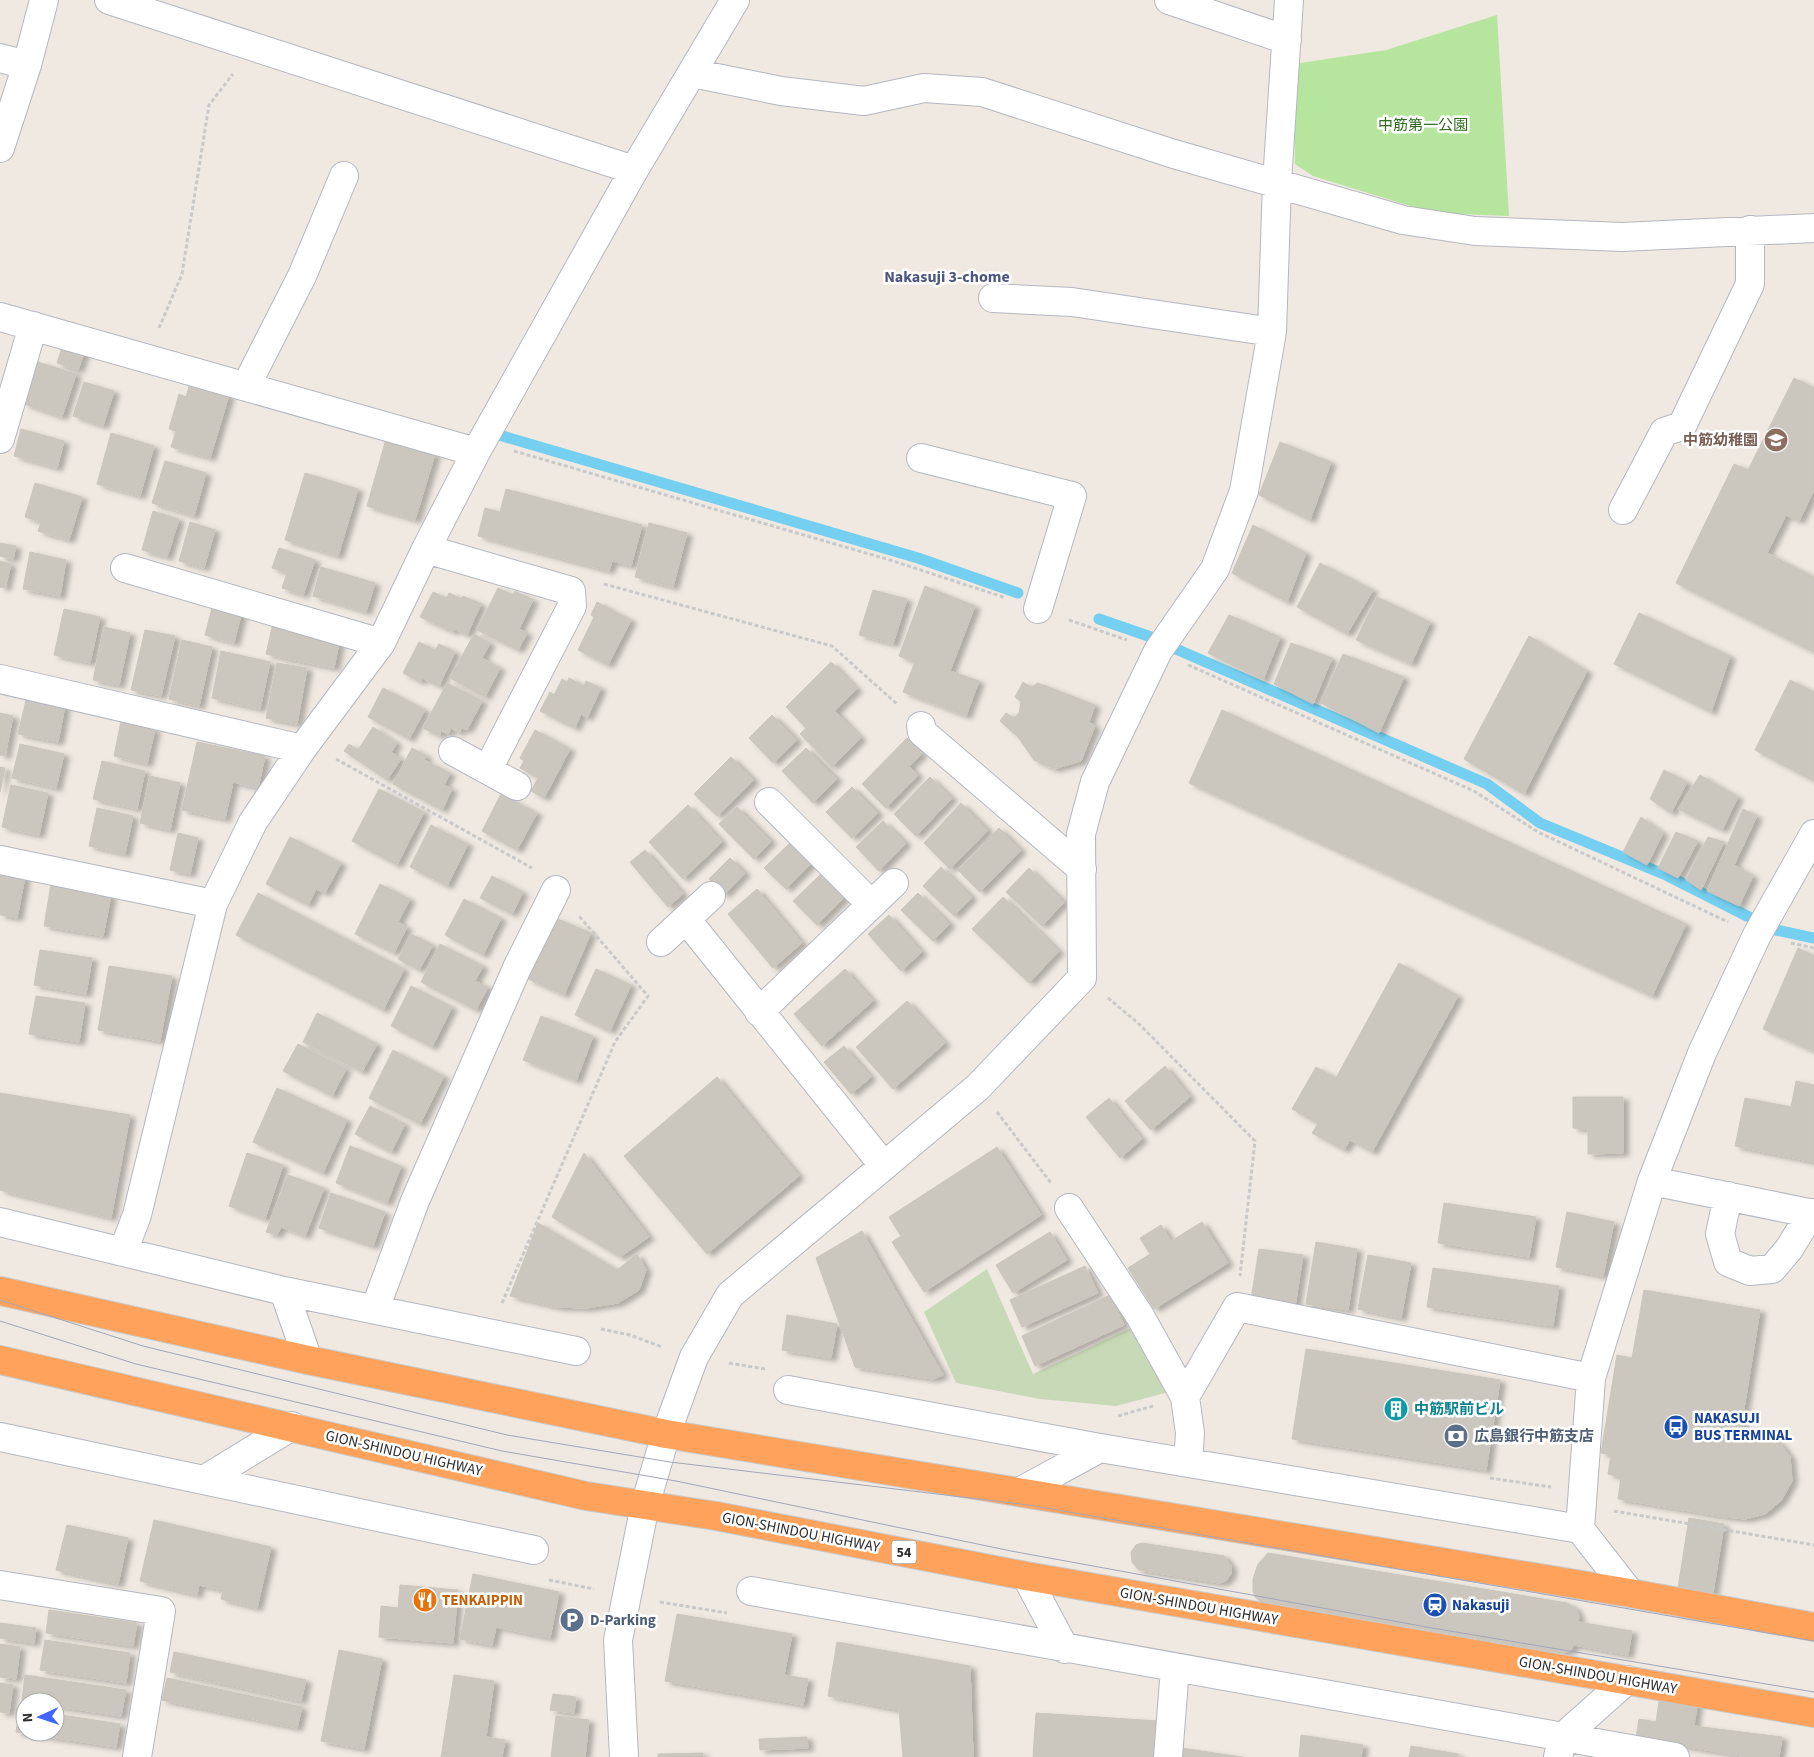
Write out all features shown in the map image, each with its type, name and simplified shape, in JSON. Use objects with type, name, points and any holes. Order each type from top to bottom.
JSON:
[{"type":"highway","points":[[0,1291],[308,1360],[666,1434],[1021,1491],[1630,1593],[1814,1627]]},
{"type":"highway","name":"GION-SHINDOU HIGHWAY","points":[[0,1360],[292,1426],[586,1496],[716,1516],[1026,1576],[1814,1713]]},
{"type":"street","points":[[0,148],[27,65],[44,0]]},
{"type":"street","points":[[123,1252],[137,1215],[213,904],[253,822],[302,749],[381,642],[426,549],[479,447],[634,170],[735,0]]},
{"type":"street","points":[[1169,0],[1286,40]]},
{"type":"street","points":[[624,1757],[618,1640],[645,1505],[666,1434],[694,1357],[730,1294],[978,1087],[1082,978],[1082,834],[1095,782],[1158,652],[1215,569],[1244,491],[1272,332],[1277,182],[1289,0]]},
{"type":"street","points":[[114,1],[634,170]]},
{"type":"street","points":[[0,58],[27,65]]},
{"type":"street","points":[[692,73],[781,91],[864,101],[924,88],[982,92],[1174,154],[1277,182],[1403,220],[1475,231],[1622,236],[1814,228]]},
{"type":"street","points":[[246,386],[302,276],[344,176]]},
{"type":"street","points":[[1623,510],[1664,432],[1682,426],[1750,284],[1750,230]]},
{"type":"street","points":[[993,298],[1072,302],[1272,332]]},
{"type":"street","points":[[0,317],[246,386],[479,447]]},
{"type":"street","points":[[0,439],[33,326]]},
{"type":"street","points":[[921,458],[1072,496],[1038,609]]},
{"type":"street","points":[[426,549],[570,591],[572,606],[488,770]]},
{"type":"street","points":[[125,568],[381,642]]},
{"type":"street","points":[[0,679],[302,749]]},
{"type":"street","points":[[921,726],[922,732],[1082,869]]},
{"type":"street","points":[[453,751],[517,786]]},
{"type":"street","points":[[770,802],[871,904]]},
{"type":"street","points":[[1630,1593],[1580,1529],[1591,1378],[1652,1181],[1702,1053],[1756,935],[1814,834]]},
{"type":"street","points":[[0,860],[213,904]]},
{"type":"street","points":[[759,1012],[894,883]]},
{"type":"street","points":[[375,1309],[383,1283],[415,1201],[518,968],[556,890]]},
{"type":"street","points":[[661,942],[711,896]]},
{"type":"street","points":[[686,919],[884,1166]]},
{"type":"street","points":[[1652,1181],[1728,1196],[1812,1214],[1789,1249],[1772,1269],[1750,1271],[1728,1262],[1720,1234],[1728,1196]]},
{"type":"street","points":[[1069,1208],[1140,1316],[1185,1397],[1190,1433],[1188,1463]]},
{"type":"street","points":[[0,1222],[284,1291],[576,1351]]},
{"type":"street","points":[[284,1291],[308,1360]]},
{"type":"street","points":[[1185,1397],[1237,1307],[1591,1378]]},
{"type":"street","points":[[788,1390],[1100,1448],[1580,1529]]},
{"type":"street","points":[[204,1480],[292,1426]]},
{"type":"street","points":[[0,1438],[534,1550]]},
{"type":"street","points":[[1021,1491],[1100,1448]]},
{"type":"street","points":[[1026,1576],[1065,1649]]},
{"type":"street","points":[[0,1585],[161,1611],[137,1757]]},
{"type":"street","points":[[751,1591],[1175,1668],[1561,1747],[1675,1757]]},
{"type":"street","points":[[1168,1757],[1175,1668]]},
{"type":"street","points":[[1561,1747],[1626,1680]]},
{"type":"path","points":[[146,358],[182,274],[209,105],[255,47]]},
{"type":"path","points":[[479,447],[890,560],[1038,609],[1158,652],[1474,791],[1538,832],[1756,935],[1814,948]]},
{"type":"path","points":[[594,582],[832,646],[921,726]]},
{"type":"path","points":[[1082,978],[1138,1023],[1255,1142],[1237,1307]]},
{"type":"path","points":[[978,1087],[1069,1208]]},
{"type":"path","points":[[503,1301],[591,1099]]},
{"type":"path","points":[[1114,1417],[1185,1397]]},
{"type":"green space","name":"中筋第一公園","points":[[1497,15],[1509,216],[1433,213],[1313,176],[1295,164],[1294,64],[1386,50]]},
{"type":"green space","points":[[987,1269],[1033,1374],[1135,1326],[1169,1392],[1116,1406],[1040,1399],[956,1383],[924,1312]]},
{"type":"building","points":[[64,341],[86,348],[78,370],[57,363]]},
{"type":"building","points":[[38,362],[76,374],[62,417],[24,404]]},
{"type":"building","name":"中筋幼稚園","points":[[1794,378],[1814,388],[1814,490],[1799,521],[1786,515],[1767,553],[1814,577],[1814,652],[1676,583],[1734,464],[1748,470]]},
{"type":"building","points":[[84,382],[114,391],[103,426],[73,416]]},
{"type":"building","points":[[190,383],[229,395],[210,458],[171,447],[176,431],[169,429],[179,394],[186,397]]},
{"type":"building","points":[[21,429],[64,441],[57,468],[14,456]]},
{"type":"building","points":[[111,433],[154,446],[140,496],[97,484]]},
{"type":"building","points":[[386,439],[435,454],[415,520],[367,506]]},
{"type":"building","points":[[1280,442],[1331,462],[1310,520],[1259,495]]},
{"type":"building","points":[[165,461],[206,473],[194,516],[152,503]]},
{"type":"building","points":[[305,473],[358,489],[338,556],[285,540]]},
{"type":"building","points":[[35,483],[82,497],[69,540],[38,531],[41,522],[25,517]]},
{"type":"building","points":[[506,489],[642,525],[631,566],[612,561],[609,571],[478,536],[485,508],[500,512]]},
{"type":"building","points":[[153,511],[179,519],[167,557],[142,550]]},
{"type":"building","points":[[190,522],[215,530],[204,568],[179,561]]},
{"type":"building","points":[[649,523],[687,533],[673,587],[635,577]]},
{"type":"building","points":[[1253,525],[1306,553],[1287,602],[1232,573]]},
{"type":"building","points":[[0,543],[16,546],[13,559],[0,556]]},
{"type":"building","points":[[279,548],[315,560],[303,595],[282,588],[287,573],[272,568]]},
{"type":"building","points":[[30,552],[66,560],[60,596],[23,589]]},
{"type":"building","points":[[0,561],[11,564],[5,588],[0,587]]},
{"type":"building","points":[[1320,563],[1373,590],[1347,634],[1297,607]]},
{"type":"building","points":[[321,567],[375,583],[366,612],[313,596]]},
{"type":"building","points":[[925,586],[975,606],[950,671],[979,681],[966,716],[903,692],[915,662],[899,656]]},
{"type":"building","points":[[498,588],[513,595],[515,591],[533,600],[519,629],[527,633],[518,650],[477,630]]},
{"type":"building","points":[[873,590],[907,599],[893,644],[859,635]]},
{"type":"building","points":[[433,592],[447,598],[449,593],[462,599],[463,596],[481,604],[467,635],[454,629],[453,632],[420,617]]},
{"type":"building","points":[[1377,597],[1430,622],[1411,664],[1356,640]]},
{"type":"building","points":[[597,602],[631,620],[608,665],[578,650],[594,617],[591,615]]},
{"type":"building","points":[[213,604],[242,611],[234,643],[205,635]]},
{"type":"building","points":[[64,609],[100,617],[90,663],[54,655]]},
{"type":"building","points":[[1639,613],[1730,656],[1711,712],[1614,664]]},
{"type":"building","points":[[1229,615],[1280,637],[1263,680],[1208,653]]},
{"type":"building","points":[[273,623],[340,638],[334,668],[266,654]]},
{"type":"building","points":[[104,627],[130,633],[119,685],[93,680]]},
{"type":"building","points":[[145,630],[175,636],[161,696],[131,690]]},
{"type":"building","points":[[474,634],[490,643],[482,658],[500,668],[485,697],[450,678]]},
{"type":"building","points":[[1529,636],[1587,671],[1524,794],[1464,759]]},
{"type":"building","points":[[182,640],[212,647],[199,706],[169,699]]},
{"type":"building","points":[[419,642],[435,650],[439,644],[455,652],[439,686],[422,678],[420,682],[403,673]]},
{"type":"building","points":[[1291,643],[1332,658],[1313,704],[1274,684]]},
{"type":"building","points":[[221,651],[270,662],[260,709],[212,698]]},
{"type":"building","points":[[1343,654],[1404,677],[1379,733],[1321,703]]},
{"type":"building","points":[[831,662],[857,689],[835,711],[861,738],[832,767],[800,734],[806,728],[786,707]]},
{"type":"building","points":[[277,663],[307,668],[297,724],[266,718]]},
{"type":"building","points":[[569,678],[584,686],[586,681],[601,688],[587,718],[581,714],[575,728],[540,711],[550,692],[554,695],[562,679],[567,682]]},
{"type":"building","points":[[1790,680],[1814,692],[1814,781],[1755,750]]},
{"type":"building","points":[[1023,682],[1031,687],[1038,683],[1095,705],[1089,722],[1095,726],[1081,761],[1054,769],[1034,760],[1018,737],[1000,721],[1006,713],[1014,718],[1019,713],[1021,702],[1015,697]]},
{"type":"building","points":[[447,683],[482,701],[467,730],[462,728],[459,733],[451,728],[448,734],[441,731],[439,736],[423,728]]},
{"type":"building","points":[[383,688],[425,710],[409,739],[368,717]]},
{"type":"building","points":[[27,696],[65,705],[58,742],[18,734]]},
{"type":"building","points":[[1222,710],[1686,924],[1652,996],[1189,783]]},
{"type":"building","points":[[0,713],[13,716],[5,756],[0,755]]},
{"type":"building","points":[[772,715],[797,740],[773,763],[749,738]]},
{"type":"building","points":[[121,721],[155,729],[147,764],[114,756]]},
{"type":"building","points":[[373,727],[397,743],[391,752],[401,759],[387,780],[344,751],[349,744],[358,750]]},
{"type":"building","points":[[535,730],[570,749],[544,798],[531,791],[538,778],[520,768],[524,761],[520,758]]},
{"type":"building","points":[[907,738],[922,754],[909,766],[918,775],[886,808],[862,784]]},
{"type":"building","points":[[197,742],[265,756],[258,788],[233,782],[225,819],[182,810]]},
{"type":"building","points":[[20,744],[64,754],[56,788],[12,778]]},
{"type":"building","points":[[412,748],[427,756],[424,760],[450,773],[444,785],[452,789],[442,810],[393,784]]},
{"type":"building","points":[[806,748],[837,779],[813,803],[782,771]]},
{"type":"building","points":[[731,757],[754,780],[717,816],[694,794]]},
{"type":"building","points":[[102,761],[145,771],[137,809],[93,799]]},
{"type":"building","points":[[0,767],[5,768],[0,792]]},
{"type":"building","points":[[1664,770],[1687,782],[1671,813],[1650,799]]},
{"type":"building","points":[[1700,775],[1738,797],[1722,830],[1678,809]]},
{"type":"building","points":[[150,776],[180,783],[170,830],[140,823]]},
{"type":"building","points":[[930,777],[952,798],[916,836],[894,814]]},
{"type":"building","points":[[11,785],[48,793],[39,835],[2,827]]},
{"type":"building","points":[[852,787],[878,813],[852,838],[826,812]]},
{"type":"building","points":[[379,789],[424,812],[397,865],[352,841]]},
{"type":"building","points":[[501,794],[537,813],[517,850],[482,831]]},
{"type":"building","points":[[961,803],[988,830],[950,869],[924,843]]},
{"type":"building","points":[[688,805],[722,842],[683,879],[649,842]]},
{"type":"building","points":[[737,807],[771,841],[754,859],[719,824]]},
{"type":"building","points":[[97,808],[133,816],[125,854],[89,846]]},
{"type":"building","points":[[1743,809],[1757,816],[1734,865],[1753,876],[1739,906],[1707,891]]},
{"type":"building","points":[[1641,817],[1663,833],[1647,865],[1623,852]]},
{"type":"building","points":[[883,821],[906,843],[879,871],[856,847]]},
{"type":"building","points":[[431,825],[468,844],[447,886],[410,867]]},
{"type":"building","points":[[999,828],[1021,850],[980,892],[958,870]]},
{"type":"building","points":[[1676,832],[1698,841],[1678,878],[1658,868]]},
{"type":"building","points":[[178,833],[198,838],[190,874],[170,870]]},
{"type":"building","points":[[290,837],[341,863],[325,893],[316,889],[308,905],[266,884]]},
{"type":"building","points":[[1708,837],[1724,842],[1701,890],[1686,880]]},
{"type":"building","points":[[791,842],[812,863],[786,889],[764,868]]},
{"type":"building","points":[[645,850],[683,894],[668,907],[630,862]]},
{"type":"building","points":[[730,858],[745,873],[724,895],[709,879]]},
{"type":"building","points":[[941,867],[972,897],[954,916],[923,886]]},
{"type":"building","points":[[1029,868],[1064,902],[1042,926],[1006,892]]},
{"type":"building","points":[[0,872],[25,876],[17,918],[0,915]]},
{"type":"building","points":[[820,875],[844,898],[817,925],[793,901]]},
{"type":"building","points":[[492,876],[523,892],[512,914],[480,898]]},
{"type":"building","points":[[51,884],[111,895],[103,936],[44,926]]},
{"type":"building","points":[[380,884],[410,899],[398,922],[407,927],[394,953],[355,934]]},
{"type":"building","points":[[757,889],[802,943],[773,968],[728,914]]},
{"type":"building","points":[[258,893],[404,969],[383,1010],[236,935]]},
{"type":"building","points":[[918,893],[950,924],[933,941],[901,910]]},
{"type":"building","points":[[1003,897],[1059,951],[1029,983],[972,929]]},
{"type":"building","points":[[464,899],[501,918],[483,955],[445,935]]},
{"type":"building","points":[[889,915],[922,952],[901,971],[868,934]]},
{"type":"building","points":[[555,918],[591,933],[564,995],[528,979]]},
{"type":"building","points":[[411,934],[433,945],[419,970],[398,959]]},
{"type":"building","points":[[440,944],[483,966],[475,981],[488,987],[476,1010],[421,982]]},
{"type":"building","points":[[1798,948],[1814,956],[1814,1051],[1763,1029]]},
{"type":"building","points":[[40,950],[92,958],[86,994],[34,985]]},
{"type":"building","points":[[1399,963],[1458,996],[1372,1152],[1350,1140],[1344,1150],[1312,1133],[1318,1124],[1292,1109],[1316,1067],[1336,1078]]},
{"type":"building","points":[[109,966],[172,976],[160,1041],[98,1030]]},
{"type":"building","points":[[596,969],[631,985],[610,1031],[575,1015]]},
{"type":"building","points":[[845,969],[873,1001],[822,1046],[794,1014]]},
{"type":"building","points":[[411,986],[452,1007],[432,1047],[391,1026]]},
{"type":"building","points":[[36,996],[85,1003],[79,1042],[29,1034]]},
{"type":"building","points":[[907,1001],[945,1043],[893,1089],[856,1047]]},
{"type":"building","points":[[317,1013],[377,1044],[362,1072],[303,1042]]},
{"type":"building","points":[[541,1016],[593,1036],[576,1081],[523,1060]]},
{"type":"building","points":[[298,1044],[346,1069],[332,1096],[283,1071]]},
{"type":"building","points":[[844,1046],[871,1077],[851,1094],[824,1062]]},
{"type":"building","points":[[393,1050],[444,1076],[420,1124],[369,1098]]},
{"type":"building","points":[[1165,1066],[1190,1097],[1151,1130],[1125,1101]]},
{"type":"building","points":[[717,1077],[799,1176],[707,1254],[624,1156]]},
{"type":"building","points":[[1796,1081],[1814,1085],[1814,1162],[1735,1146],[1745,1098],[1791,1107]]},
{"type":"building","points":[[277,1088],[347,1120],[323,1173],[253,1142]]},
{"type":"building","points":[[0,1093],[130,1115],[111,1218],[0,1190]]},
{"type":"building","points":[[1573,1097],[1623,1097],[1623,1153],[1588,1154],[1588,1129],[1573,1128]]},
{"type":"building","points":[[1109,1098],[1142,1139],[1120,1158],[1086,1117]]},
{"type":"building","points":[[370,1106],[405,1124],[391,1152],[355,1134]]},
{"type":"building","points":[[350,1146],[401,1166],[387,1203],[336,1183]]},
{"type":"building","points":[[997,1147],[1041,1215],[924,1292],[892,1242],[901,1236],[889,1217]]},
{"type":"building","points":[[247,1153],[283,1165],[265,1219],[229,1206]]},
{"type":"building","points":[[584,1153],[649,1237],[620,1257],[552,1217]]},
{"type":"building","points":[[288,1175],[324,1188],[305,1236],[281,1227],[277,1235],[266,1232]]},
{"type":"building","points":[[331,1193],[385,1212],[373,1246],[319,1228]]},
{"type":"building","points":[[1444,1203],[1536,1217],[1529,1257],[1438,1243]]},
{"type":"building","points":[[1567,1212],[1614,1222],[1603,1276],[1556,1267]]},
{"type":"building","points":[[1202,1222],[1228,1263],[1154,1309],[1128,1268],[1150,1254],[1140,1238],[1161,1225],[1171,1241]]},
{"type":"building","points":[[538,1223],[617,1270],[637,1254],[646,1270],[639,1290],[618,1303],[587,1308],[556,1307],[510,1296]]},
{"type":"building","points":[[862,1231],[943,1375],[933,1379],[855,1367],[816,1258]]},
{"type":"building","points":[[1050,1232],[1067,1260],[1013,1293],[996,1265]]},
{"type":"building","points":[[1316,1242],[1357,1249],[1348,1310],[1306,1304]]},
{"type":"building","points":[[1259,1249],[1303,1255],[1294,1313],[1250,1306]]},
{"type":"building","points":[[1368,1255],[1411,1263],[1401,1318],[1358,1309]]},
{"type":"building","points":[[1085,1266],[1098,1293],[1022,1327],[1010,1300]]},
{"type":"building","points":[[1433,1268],[1559,1286],[1553,1326],[1427,1307]]},
{"type":"building","points":[[1644,1290],[1760,1310],[1741,1427],[1762,1430],[1780,1443],[1790,1457],[1792,1481],[1781,1501],[1765,1514],[1745,1519],[1618,1499],[1621,1477],[1608,1474],[1611,1455],[1601,1453],[1617,1355],[1632,1358]]},
{"type":"building","points":[[1110,1295],[1124,1325],[1035,1366],[1022,1336]]},
{"type":"building","points":[[787,1315],[837,1324],[831,1358],[782,1350]]},
{"type":"building","name":"中筋駅前ビル","points":[[1306,1349],[1500,1380],[1486,1470],[1292,1439]]},
{"type":"building","points":[[1689,1518],[1724,1524],[1709,1618],[1674,1613]]},
{"type":"building","points":[[154,1520],[271,1547],[257,1608],[221,1599],[223,1590],[199,1585],[197,1595],[140,1581]]},
{"type":"building","points":[[67,1525],[128,1538],[118,1584],[56,1570]]},
{"type":"building","points":[[1142,1543],[1224,1556],[1231,1566],[1231,1574],[1226,1581],[1219,1583],[1139,1570],[1132,1562],[1131,1552],[1136,1545]]},
{"type":"building","points":[[1268,1553],[1567,1603],[1575,1608],[1579,1616],[1578,1622],[1632,1631],[1628,1655],[1574,1645],[1571,1650],[1563,1653],[1260,1601],[1255,1597],[1253,1591],[1253,1579],[1258,1564]]},
{"type":"building","points":[[473,1574],[559,1592],[550,1638],[496,1627],[492,1645],[460,1639]]},
{"type":"building","points":[[400,1585],[458,1590],[453,1643],[379,1637],[381,1606],[398,1608]]},
{"type":"building","points":[[49,1610],[137,1623],[133,1646],[46,1633]]},
{"type":"building","points":[[677,1614],[792,1634],[784,1675],[808,1679],[803,1705],[665,1681]]},
{"type":"building","points":[[0,1623],[36,1628],[34,1643],[0,1638]]},
{"type":"building","points":[[45,1640],[130,1653],[126,1683],[40,1670]]},
{"type":"building","points":[[837,1642],[970,1666],[973,1757],[903,1757],[899,1710],[828,1696]]},
{"type":"building","points":[[0,1644],[20,1647],[16,1679],[0,1677]]},
{"type":"building","points":[[339,1650],[382,1659],[364,1749],[321,1741]]},
{"type":"building","points":[[174,1652],[306,1680],[301,1701],[170,1672]]},
{"type":"building","points":[[25,1675],[126,1690],[121,1716],[65,1708],[65,1692],[23,1692]]},
{"type":"building","points":[[454,1675],[494,1681],[486,1737],[505,1740],[502,1757],[441,1757]]},
{"type":"building","points":[[167,1678],[302,1707],[297,1728],[162,1700]]},
{"type":"building","points":[[0,1683],[13,1685],[9,1713],[0,1712]]},
{"type":"building","points":[[1661,1687],[1699,1692],[1694,1726],[1782,1737],[1779,1757],[1748,1757],[1636,1738],[1639,1719],[1656,1722]]},
{"type":"building","points":[[553,1694],[576,1697],[574,1713],[550,1710]]},
{"type":"building","points":[[1036,1713],[1158,1721],[1156,1757],[1033,1757]]},
{"type":"building","points":[[65,1716],[120,1724],[116,1747],[65,1739]]},
{"type":"building","points":[[556,1716],[589,1720],[585,1757],[551,1757]]},
{"type":"building","points":[[1301,1735],[1363,1745],[1361,1757],[1299,1757]]},
{"type":"building","points":[[807,1737],[808,1748],[760,1750],[759,1739]]},
{"type":"building","points":[[1411,1746],[1458,1754],[1457,1757],[1409,1757]]},
{"type":"building","points":[[1181,1748],[1242,1757],[1180,1757]]},
{"type":"building","points":[[703,1753],[703,1757],[658,1757],[658,1754]]},
{"type":"waterway","points":[[499,435],[918,558],[1018,593]]},
{"type":"waterway","points":[[1099,619],[1151,637]]},
{"type":"waterway","points":[[1176,649],[1487,784],[1540,823],[1666,875],[1751,918]]},
{"type":"waterway","points":[[1771,929],[1814,938]]},
{"type":"tram line","points":[[0,1300],[143,1346],[507,1435],[670,1462],[1029,1505],[1814,1641]]},
{"type":"tram line","points":[[0,1321],[136,1364],[502,1451],[676,1481],[1011,1551],[1432,1628],[1814,1692]]},
{"type":"place","name":"中筋幼稚園","points":[[1776,440]]},
{"type":"place","name":"中筋駅前ビル","points":[[1396,1409]]},
{"type":"place","name":"NAKASUJI BUS TERMINAL","points":[[1676,1427]]},
{"type":"place","name":"広島銀行中筋支店","points":[[1456,1436]]},
{"type":"place","name":"TENKAIPPIN","points":[[425,1600]]},
{"type":"place","name":"Nakasuji","points":[[1435,1605]]},
{"type":"place","name":"D-Parking","points":[[572,1620]]},
{"type":"district","name":"Nakasuji 3-chome","points":[[947,276]]}]
